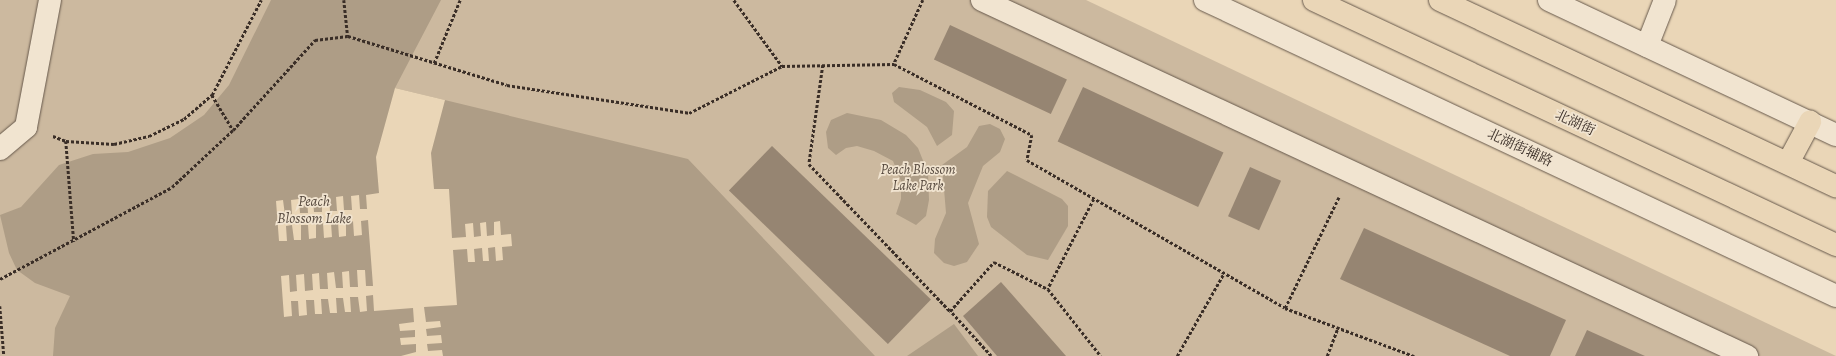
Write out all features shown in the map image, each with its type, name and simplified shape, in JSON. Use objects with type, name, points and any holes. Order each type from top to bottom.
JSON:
[{"type":"main road","name":"北湖街","points":[[1314,0],[1836,245]]},
{"type":"main road","points":[[1440,0],[1836,186]]},
{"type":"main road","points":[[1788,163],[1810,122]]},
{"type":"street","points":[[0,149],[26,127],[50,0]]},
{"type":"street","points":[[982,0],[1747,356]]},
{"type":"street","name":"北湖街辅路","points":[[1205,0],[1836,296]]},
{"type":"street","points":[[1549,0],[1836,135]]},
{"type":"street","points":[[1647,46],[1665,0]]},
{"type":"path","points":[[26,127],[66,141],[114,144],[149,136],[184,119],[212,95],[261,0]]},
{"type":"path","points":[[344,0],[348,36]]},
{"type":"path","points":[[434,63],[460,0]]},
{"type":"path","points":[[734,0],[782,66]]},
{"type":"path","points":[[894,64],[923,0]]},
{"type":"path","points":[[0,279],[74,242],[172,188],[233,130],[315,40],[348,36],[507,86],[649,109],[689,113],[782,66],[894,64],[1032,135],[1027,160],[1285,308],[1414,356]]},
{"type":"path","points":[[823,65],[809,164],[950,311],[991,356]]},
{"type":"path","points":[[212,95],[233,130]]},
{"type":"path","points":[[66,141],[74,242]]},
{"type":"path","points":[[1285,308],[1352,172]]},
{"type":"path","points":[[1048,290],[1094,199]]},
{"type":"path","points":[[950,311],[994,262],[1048,290],[1101,356]]},
{"type":"path","points":[[1177,356],[1224,273]]},
{"type":"path","points":[[0,306],[4,356]]},
{"type":"path","points":[[1327,356],[1338,327]]},
{"type":"green space","name":"Peach Blossom Lake Park","points":[[0,0],[1086,0],[1836,356],[0,356]]},
{"type":"water","name":"Peach Blossom Lake","points":[[271,0],[441,0],[395,88],[688,159],[875,356],[53,356],[55,328],[70,296],[35,283],[17,270],[9,253],[0,215],[21,207],[59,165],[93,154],[128,152],[170,138],[204,115],[229,85]]},
{"type":"water","points":[[899,87],[920,90],[946,102],[954,111],[952,135],[937,146],[927,127],[894,102],[892,93]]},
{"type":"water","points":[[847,113],[881,120],[906,135],[918,148],[928,173],[929,200],[926,216],[916,225],[896,214],[901,199],[901,181],[893,161],[874,151],[857,146],[846,148],[836,155],[828,148],[826,132],[831,120]]},
{"type":"water","points":[[990,124],[1000,129],[1005,139],[1000,152],[983,166],[968,203],[979,244],[967,262],[954,266],[944,263],[934,253],[935,239],[946,213],[942,165],[967,147],[979,126]]},
{"type":"water","points":[[1007,171],[1062,199],[1068,206],[1068,226],[1048,260],[1027,255],[991,227],[987,217],[988,191]]},
{"type":"water","points":[[954,324],[978,356],[907,356]]},
{"type":"pier","points":[[395,88],[445,100],[431,153],[434,189],[449,189],[452,238],[466,237],[465,224],[473,223],[474,237],[481,236],[480,223],[486,222],[487,236],[494,235],[494,222],[500,221],[501,235],[511,234],[512,246],[502,247],[503,260],[496,261],[495,247],[488,248],[489,261],[483,261],[482,248],[474,249],[475,262],[468,262],[467,249],[453,250],[457,305],[424,307],[426,322],[440,321],[441,327],[426,329],[427,336],[441,335],[442,343],[427,344],[428,351],[442,350],[443,356],[401,356],[416,352],[416,344],[401,345],[400,338],[415,337],[415,330],[400,331],[399,324],[414,322],[413,308],[374,311],[373,295],[366,296],[367,311],[360,312],[358,297],[350,297],[351,312],[345,312],[343,298],[336,298],[337,313],[330,313],[328,299],[321,299],[322,314],[315,314],[314,300],[306,300],[307,315],[299,316],[298,301],[291,301],[292,316],[284,317],[281,276],[289,275],[290,292],[297,291],[296,275],[304,274],[305,291],[313,290],[312,274],[319,273],[320,289],[328,289],[327,273],[334,272],[336,288],[343,288],[342,272],[349,271],[350,287],[358,287],[357,270],[365,270],[366,286],[373,286],[368,220],[361,221],[362,235],[354,236],[353,221],[346,222],[346,236],[339,237],[338,222],[331,223],[332,237],[324,238],[323,223],[316,224],[316,238],[309,239],[308,225],[301,225],[301,240],[294,240],[292,225],[286,226],[287,241],[279,241],[276,201],[283,200],[285,215],[292,214],[291,200],[299,199],[300,213],[308,213],[307,199],[313,198],[314,212],[322,212],[322,198],[329,197],[330,211],[337,211],[336,197],[343,196],[344,210],[352,210],[351,196],[359,195],[360,209],[367,209],[366,195],[379,193],[376,157]]},
{"type":"building","points":[[950,25],[1067,80],[1051,114],[934,59]]},
{"type":"building","points":[[1083,87],[1223,153],[1198,207],[1058,141]]},
{"type":"building","points":[[772,146],[931,300],[888,344],[729,191]]},
{"type":"building","points":[[1250,167],[1281,181],[1259,230],[1228,216]]},
{"type":"building","points":[[1364,228],[1566,320],[1550,356],[1510,356],[1340,279]]},
{"type":"building","points":[[1001,282],[1066,356],[997,356],[963,316]]},
{"type":"building","points":[[1587,330],[1645,356],[1575,356]]}]
